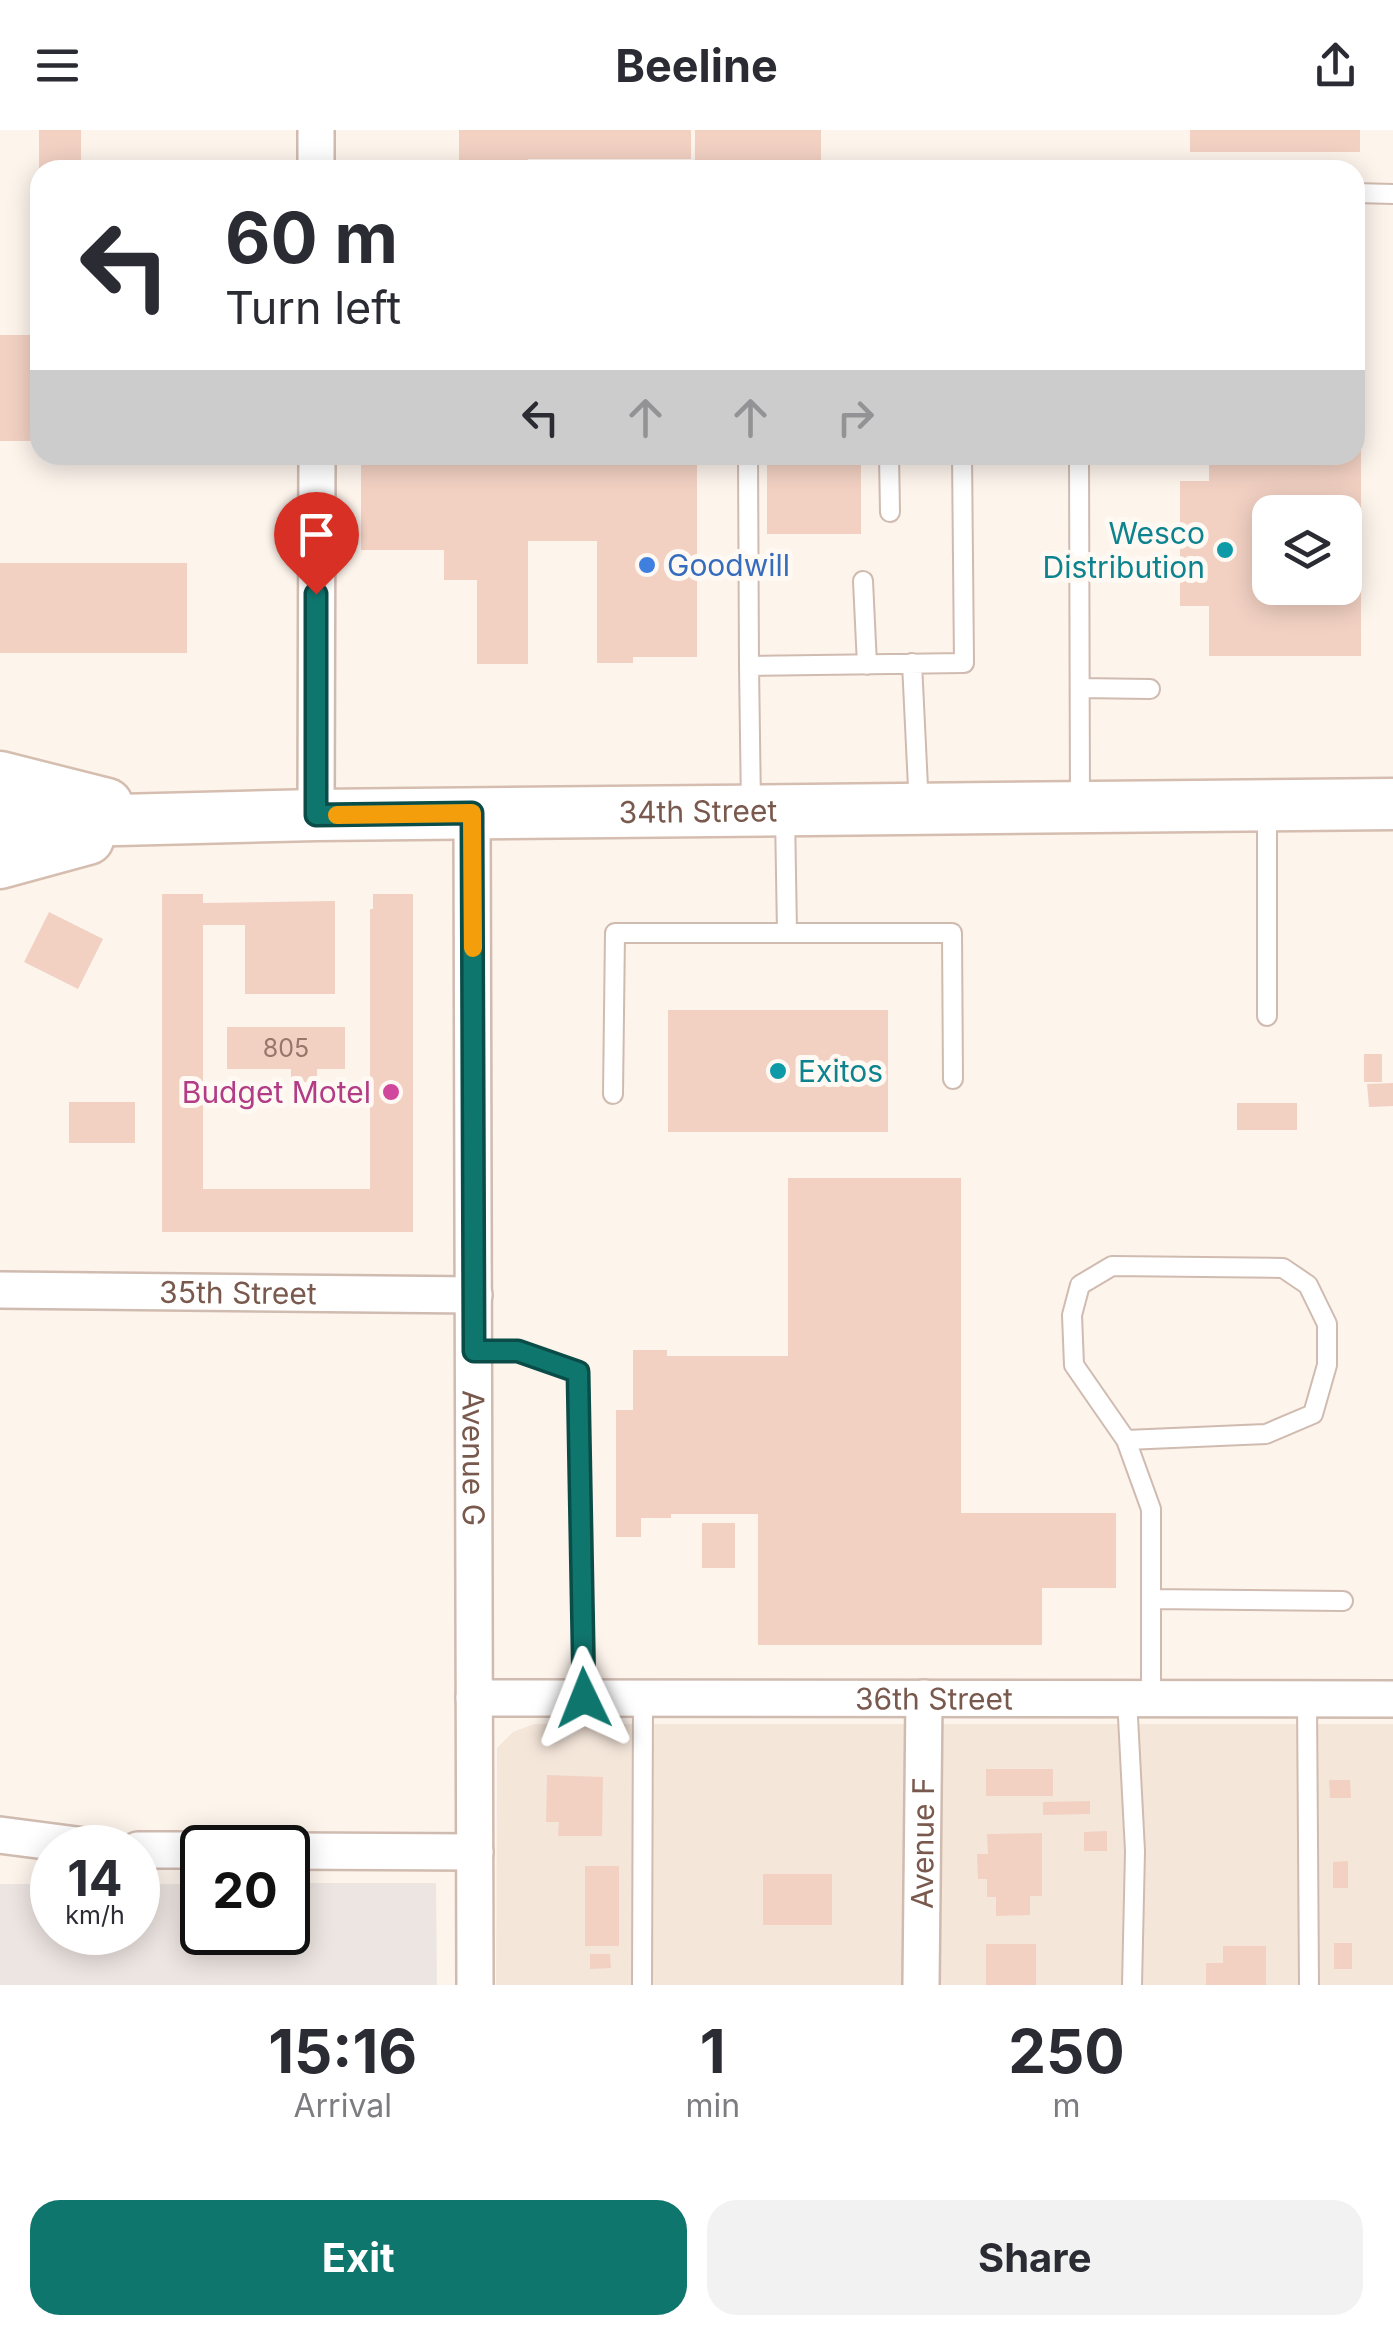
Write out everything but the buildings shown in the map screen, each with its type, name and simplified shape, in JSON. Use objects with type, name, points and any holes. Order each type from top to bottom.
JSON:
[{"type":"main road","points":[[0,777],[160,818]]},
{"type":"main road","name":"34th Street","points":[[0,823],[316,815],[1393,804]]},
{"type":"main road","points":[[0,863],[160,818]]},
{"type":"street","points":[[316,130],[316,160]]},
{"type":"street","points":[[316,465],[316,815]]},
{"type":"street","name":"Avenue G","points":[[472,813],[475,1985]]},
{"type":"street","name":"35th Street","points":[[0,1290],[474,1295]]},
{"type":"street","name":"36th Street","points":[[474,1698],[1393,1698]]},
{"type":"street","name":"Avenue F","points":[[921,1985],[924,1698]]},
{"type":"street","points":[[0,1835],[30,1839]]},
{"type":"street","points":[[310,1851],[474,1852]]},
{"type":"lane","points":[[1365,194],[1393,194]]},
{"type":"lane","points":[[748,465],[749,666],[787,933]]},
{"type":"lane","points":[[889,465],[890,512]]},
{"type":"lane","points":[[749,666],[964,664],[962,465]]},
{"type":"lane","points":[[1079,465],[1080,806]]},
{"type":"lane","points":[[863,581],[867,665]]},
{"type":"lane","points":[[912,664],[919,808]]},
{"type":"lane","points":[[1080,688],[1150,689]]},
{"type":"lane","points":[[1267,804],[1267,1016]]},
{"type":"lane","points":[[613,1094],[615,933],[952,933],[954,1079]]},
{"type":"lane","points":[[1126,1440],[1266,1434],[1313,1414],[1327,1364],[1327,1324],[1308,1286],[1283,1268],[1112,1266],[1080,1286],[1072,1315],[1074,1364],[1126,1440],[1150,1509],[1150,1600],[1139,1698],[1132,1985]]},
{"type":"lane","points":[[474,1351],[518,1351],[578,1372],[584,1698]]},
{"type":"lane","points":[[1150,1600],[1343,1601]]},
{"type":"lane","points":[[642,1985],[643,1698]]},
{"type":"lane","points":[[1306,1698],[1308,1985]]},
{"type":"shaded area","points":[[534,1724],[1393,1724],[1393,1985],[496,1985],[497,1748],[513,1732]]},
{"type":"shaded area","points":[[310,1883],[436,1883],[437,1985],[0,1985],[0,1884],[30,1884],[30,1955],[160,1955],[160,1884],[180,1884],[180,1955],[310,1955]]},
{"type":"slow traffic","points":[[337,815],[472,813],[473,948]]},
{"type":"place","name":"Wesco Distribution","points":[[1225,550]]},
{"type":"place","name":"Goodwill","points":[[647,565]]},
{"type":"place","name":"Exitos","points":[[778,1071]]},
{"type":"place","name":"Budget Motel","points":[[391,1092]]},
{"type":"route","points":[[316,594],[316,815],[472,813],[474,1351],[518,1351],[578,1372],[584,1698]]}]
